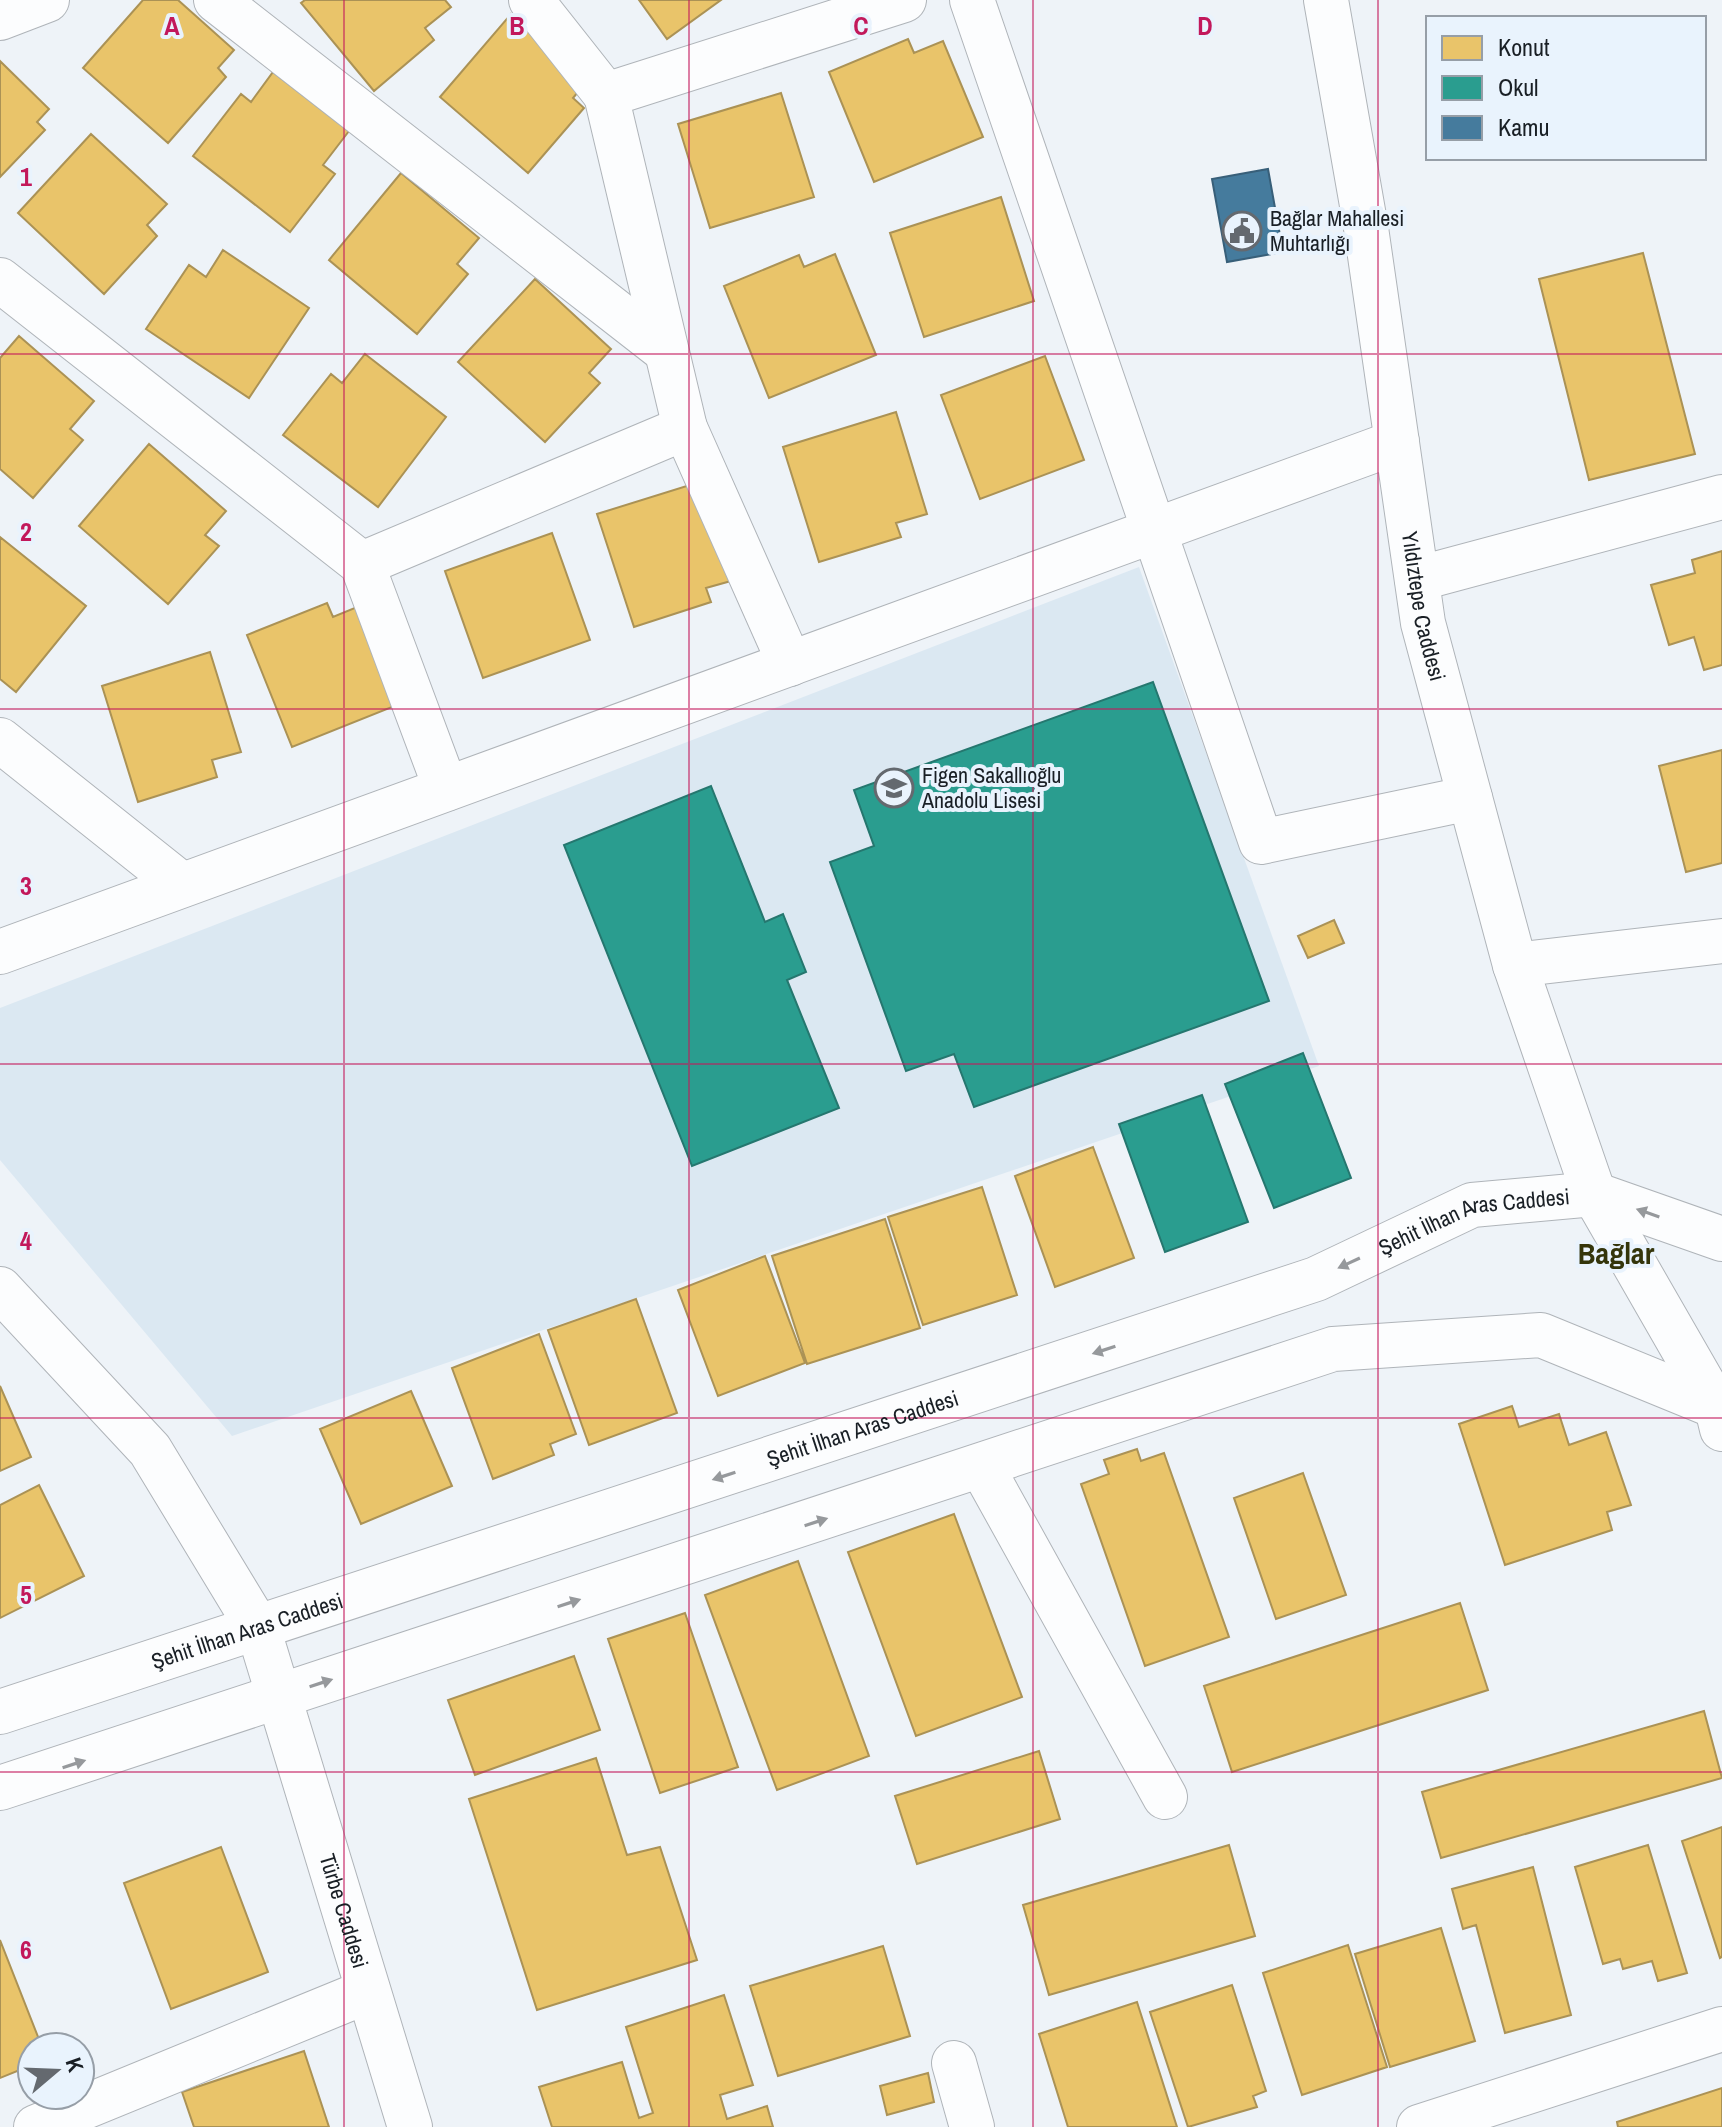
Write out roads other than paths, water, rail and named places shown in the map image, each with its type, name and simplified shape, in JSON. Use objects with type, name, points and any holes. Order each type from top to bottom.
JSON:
[{"type":"street","points":[[0,18],[47,0]]},
{"type":"street","points":[[216,0],[666,351]]},
{"type":"street","points":[[531,0],[606,95],[685,428],[790,664]]},
{"type":"street","points":[[606,95],[904,0]]},
{"type":"street","points":[[972,0],[1261,842],[1470,798]]},
{"type":"street","name":"Yıldıztepe Caddesi","points":[[1326,0],[1366,228],[1423,623],[1515,965],[1594,1194],[1720,1415]]},
{"type":"street","points":[[0,280],[362,564],[446,789]]},
{"type":"street","points":[[362,564],[685,428]]},
{"type":"street","points":[[0,952],[1397,442]]},
{"type":"street","points":[[1417,579],[1722,497]]},
{"type":"street","points":[[0,740],[182,885]]},
{"type":"street","points":[[1515,965],[1722,941]]},
{"type":"street","name":"Şehit İlhan Aras Caddesi","points":[[0,1712],[1316,1279],[1472,1205],[1594,1194],[1722,1239]]},
{"type":"street","points":[[0,1289],[150,1450],[258,1628]]},
{"type":"street","points":[[0,1788],[1333,1349],[1541,1335],[1720,1415]]},
{"type":"street","points":[[982,1467],[1165,1797]]},
{"type":"street","name":"Türbe Caddesi","points":[[258,1628],[410,2127]]},
{"type":"street","points":[[36,2127],[368,1991]]},
{"type":"street","points":[[1419,2127],[1722,2029]]},
{"type":"street","points":[[954,2063],[972,2127]]},
{"type":"place","name":"Bağlar Mahallesi Muhtarlığı","points":[[1242,231]]},
{"type":"place","name":"Figen Sakallıoğlu Anadolu Lisesi","points":[[894,788]]},
{"type":"district","name":"Bağlar","points":[[1616,1253]]}]
